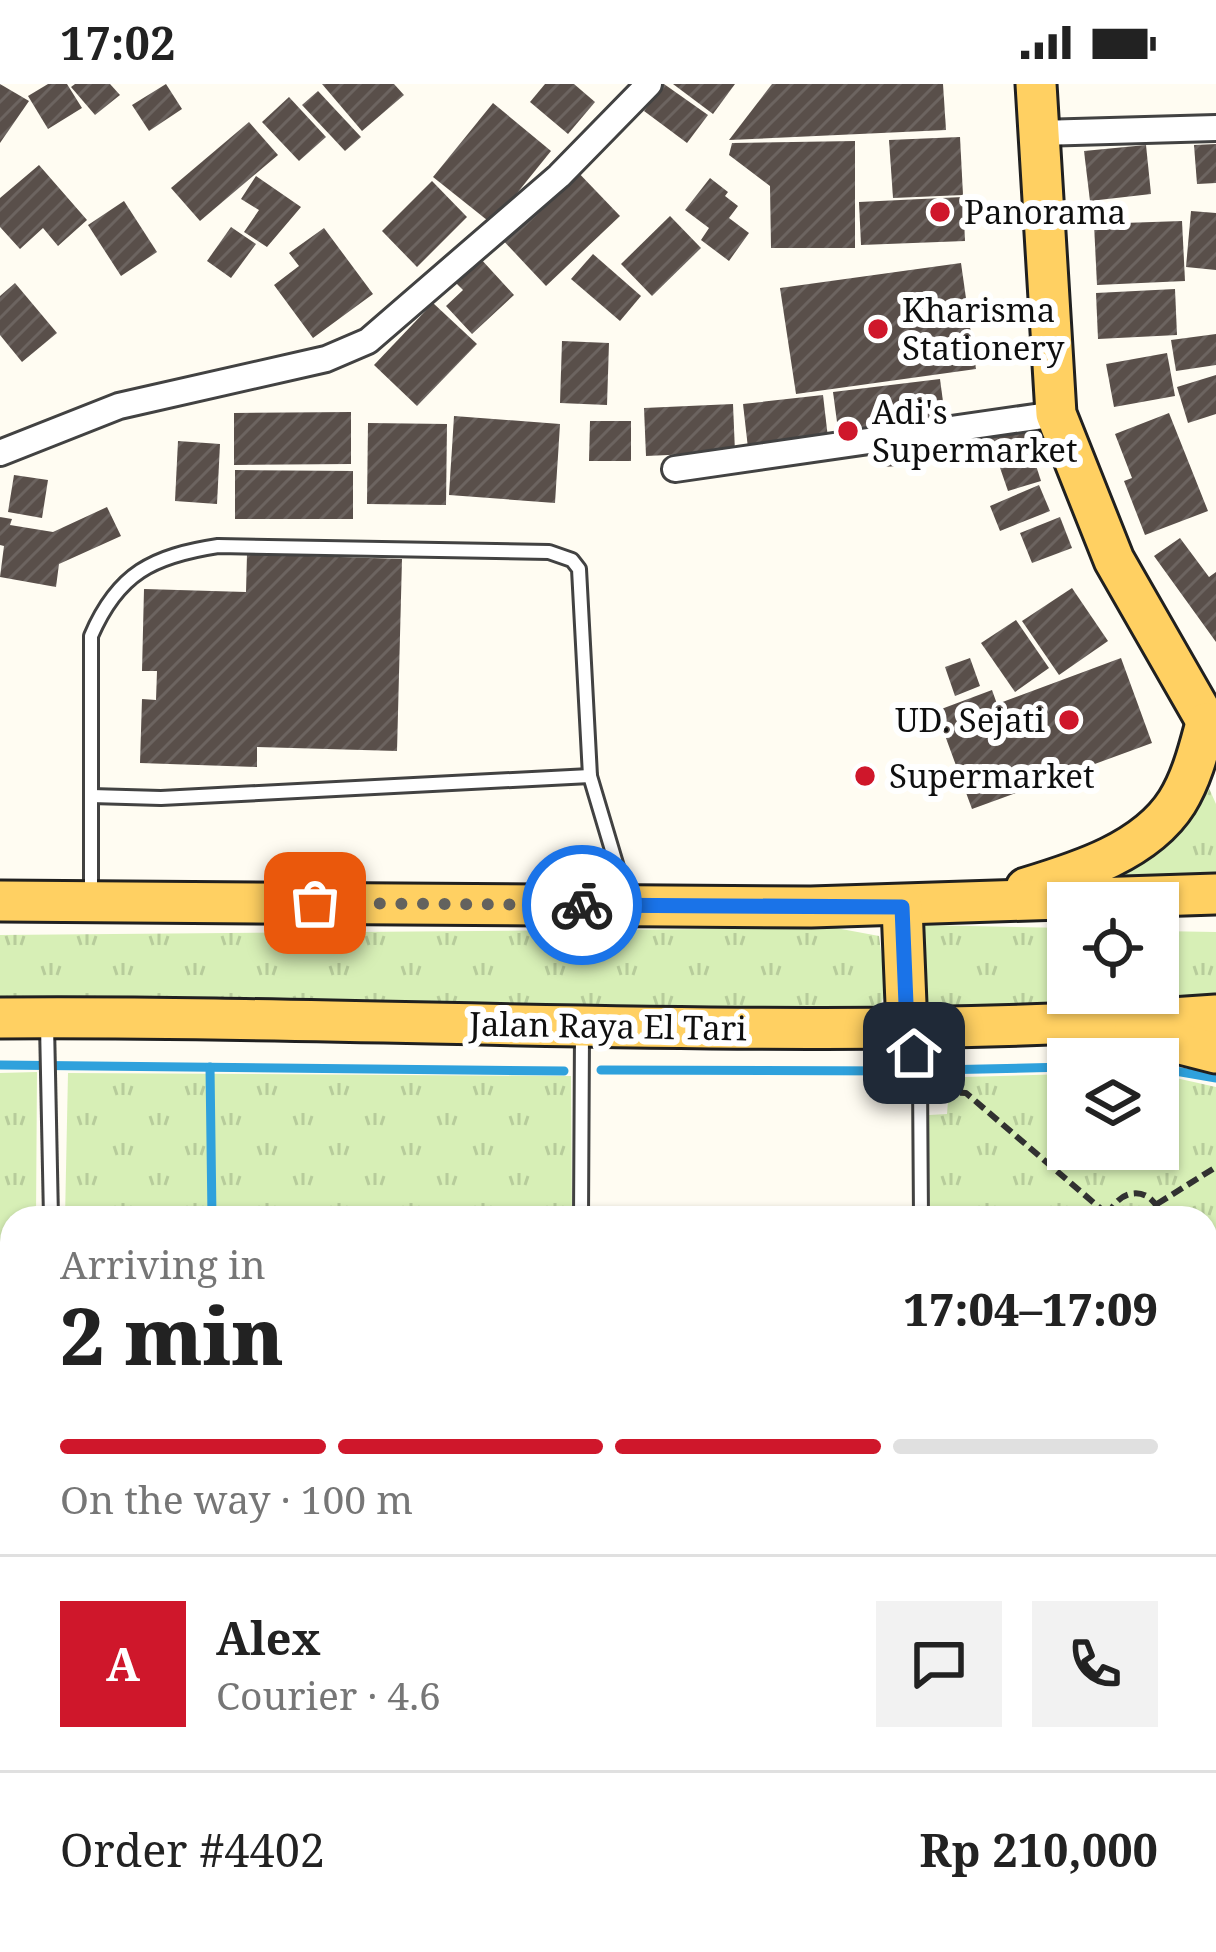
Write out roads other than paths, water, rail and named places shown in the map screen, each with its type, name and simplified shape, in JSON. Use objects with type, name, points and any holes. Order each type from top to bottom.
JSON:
[{"type":"main road","points":[[975,903],[1093,865],[1141,838],[1175,806],[1211,730],[1114,560],[1056,414],[1036,84]]},
{"type":"main road","points":[[0,901],[902,907],[1216,894]]},
{"type":"main road","points":[[902,907],[907,1028]]},
{"type":"main road","name":"Jalan Raya El Tari","points":[[0,1018],[907,1028],[1216,1015]]},
{"type":"main road","points":[[1101,1023],[1216,1053]]},
{"type":"street","points":[[0,453],[86,416],[326,359],[368,341],[526,206],[649,84]]},
{"type":"street","points":[[1039,133],[1216,128]]},
{"type":"street","points":[[675,469],[1056,414]]},
{"type":"lane","points":[[91,902],[92,636],[104,607],[127,579],[176,553],[218,546],[548,552],[572,560],[579,569],[583,616],[590,776],[628,905]]},
{"type":"lane","points":[[91,796],[161,798],[590,776]]},
{"type":"lane","points":[[46,1018],[51,1206]]},
{"type":"lane","points":[[581,1206],[582,1026]]},
{"type":"lane","points":[[907,1028],[920,1090],[921,1206]]},
{"type":"waterway","points":[[0,1065],[564,1071]]},
{"type":"waterway","points":[[210,1067],[212,1206]]},
{"type":"waterway","points":[[936,1070],[1047,1067]]},
{"type":"waterway","points":[[601,1070],[903,1071]]},
{"type":"waterway","points":[[1179,1072],[1216,1078]]},
{"type":"place","name":"Panorama","points":[[940,212]]},
{"type":"place","name":"Kharisma Stationery","points":[[878,329]]},
{"type":"place","name":"Adi's Supermarket","points":[[848,431]]},
{"type":"place","name":"UD. Sejati","points":[[1069,720]]},
{"type":"place","name":"Supermarket","points":[[865,776]]}]
